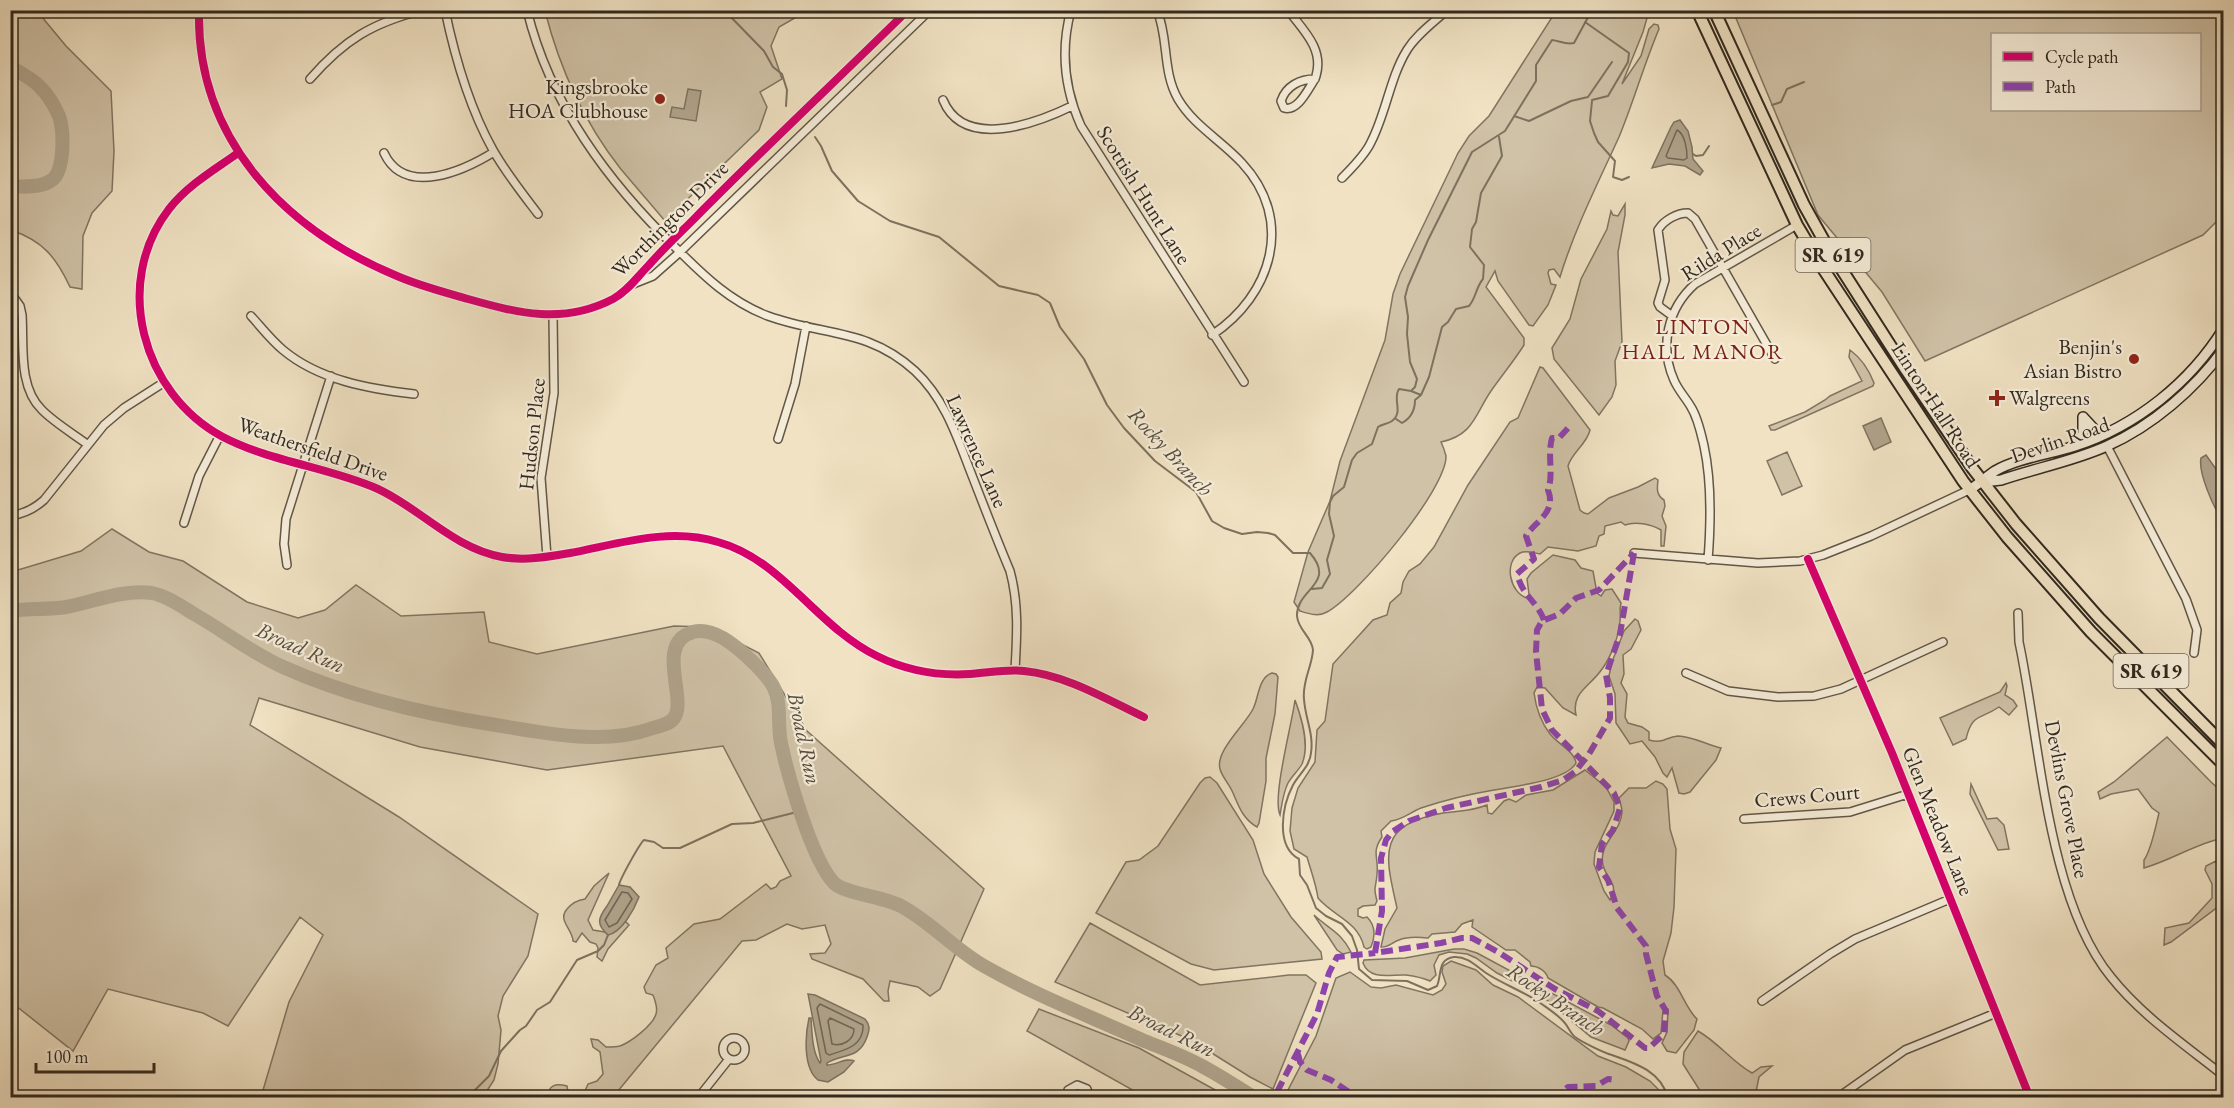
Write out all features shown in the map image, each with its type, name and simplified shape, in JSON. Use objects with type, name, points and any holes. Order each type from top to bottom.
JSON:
[{"type":"main road","name":"Linton Hall Road","points":[[1697,10],[1797,225],[1969,490],[2007,537],[2091,632],[2223,765]]},
{"type":"main road","name":"Linton Hall Road","points":[[1714,10],[1804,205],[1828,248],[1906,370],[1983,482],[2016,524],[2098,618],[2223,745]]},
{"type":"main road","name":"Devlin Road","points":[[1969,490],[1983,482],[1995,471],[2075,446],[2108,432],[2147,409],[2170,392],[2196,366],[2223,328]]},
{"type":"main road","name":"Devlin Road","points":[[1983,482],[2001,480],[2107,446],[2138,429],[2198,380],[2223,350]]},
{"type":"main road","points":[[2075,446],[2083,434],[2084,417],[2096,430],[2108,432]]},
{"type":"street","name":"Worthington Drive","points":[[199,10],[200,42],[205,73],[221,119],[238,153],[259,181],[292,213],[354,256],[426,287],[515,312],[553,315],[603,304],[633,284],[670,243],[908,10]]},
{"type":"street","points":[[310,79],[339,49],[366,29],[423,10]]},
{"type":"street","points":[[445,10],[466,88],[494,152],[513,182],[538,214]]},
{"type":"street","name":"Lawrence Lane","points":[[527,10],[545,66],[582,138],[616,185],[670,243],[712,283],[736,300],[769,316],[861,338],[891,352],[917,373],[938,399],[954,429],[1010,571],[1018,618],[1015,670]]},
{"type":"street","name":"Worthington Drive","points":[[633,284],[653,276],[680,252],[930,10]]},
{"type":"street","name":"Scottish Hunt Lane","points":[[1071,10],[1064,58],[1065,76],[1072,106],[1091,144],[1244,382]]},
{"type":"street","points":[[1157,10],[1165,40],[1168,74],[1177,98],[1195,122],[1231,152],[1250,173],[1265,197],[1271,222],[1271,248],[1264,276],[1246,306],[1236,317],[1212,335]]},
{"type":"street","points":[[1288,10],[1317,52],[1318,68],[1315,79],[1294,108],[1284,108],[1281,101],[1286,90],[1299,81],[1315,79]]},
{"type":"street","points":[[1342,178],[1360,159],[1371,141],[1398,68],[1408,48],[1447,10]]},
{"type":"street","points":[[943,100],[946,109],[957,119],[971,125],[998,129],[1030,124],[1072,106]]},
{"type":"street","points":[[384,153],[387,160],[399,170],[417,176],[432,176],[446,175],[460,170],[494,152]]},
{"type":"street","name":"Weathersfield Drive","points":[[238,153],[180,197],[160,222],[148,249],[141,285],[141,317],[152,360],[164,383],[186,410],[220,435],[244,446],[355,481],[389,495],[420,513],[449,535],[473,548],[503,557],[535,559],[657,536],[697,537],[717,541],[755,559],[842,634],[876,656],[895,664],[932,673],[961,674],[1015,670],[1059,679],[1144,717]]},
{"type":"street","points":[[1671,315],[1658,303],[1665,280],[1658,230],[1663,223],[1682,213],[1692,215],[1775,359]]},
{"type":"street","name":"Rilda Place","points":[[1708,560],[1711,507],[1707,462],[1693,409],[1677,386],[1670,368],[1668,338],[1671,315],[1685,293],[1695,284],[1797,225]]},
{"type":"street","points":[[10,292],[20,306],[22,315],[26,380],[34,400],[42,411],[87,444]]},
{"type":"street","points":[[251,315],[282,349],[296,359],[331,376],[375,389],[414,394]]},
{"type":"street","name":"Hudson Place","points":[[547,557],[541,478],[554,393],[553,315]]},
{"type":"street","points":[[778,439],[795,384],[806,326]]},
{"type":"street","points":[[2213,344],[2223,350]]},
{"type":"street","points":[[287,566],[284,531],[331,376]]},
{"type":"street","points":[[10,516],[27,512],[44,500],[87,444],[113,416],[164,383]]},
{"type":"street","points":[[184,523],[199,476],[220,435]]},
{"type":"street","points":[[2107,446],[2189,604],[2197,630],[2194,653]]},
{"type":"street","points":[[1634,554],[1758,563],[1783,563],[1808,559],[1871,536],[1969,490]]},
{"type":"street","name":"Glen Meadow Lane","points":[[1808,559],[1908,794],[2030,1098]]},
{"type":"street","name":"Devlins Grove Place","points":[[2018,613],[2019,642],[2051,826],[2066,883],[2081,927],[2103,967],[2130,998],[2223,1076]]},
{"type":"street","points":[[1686,674],[1728,691],[1789,697],[1822,695],[1861,680],[1943,642]]},
{"type":"street","name":"Crews Court","points":[[1744,819],[1850,812],[1908,794]]},
{"type":"street","points":[[1762,1001],[1855,939],[1950,899]]},
{"type":"street","points":[[1837,1098],[1905,1050],[1996,1013]]},
{"type":"street","points":[[698,1098],[729,1059]]},
{"type":"street","points":[[1067,1098],[1068,1090],[1077,1084],[1086,1089],[1089,1098]]},
{"type":"shaded area","points":[[10,11],[37,11],[66,46],[111,91],[114,151],[112,191],[92,213],[83,236],[82,289],[70,287],[54,259],[40,245],[11,230]]},
{"type":"shaded area","points":[[545,11],[807,11],[779,27],[771,46],[782,79],[760,92],[767,107],[759,130],[665,221],[620,168],[584,113],[565,73]]},
{"type":"shaded area","points":[[1556,11],[1649,11],[1622,84],[1641,56],[1649,29],[1654,24],[1658,25],[1659,29],[1619,137],[1580,223],[1560,277],[1554,269],[1549,270],[1551,284],[1556,285],[1548,305],[1533,326],[1529,325],[1498,281],[1495,271],[1486,287],[1524,338],[1524,345],[1467,429],[1452,439],[1441,442],[1446,456],[1442,472],[1432,492],[1417,516],[1378,564],[1341,602],[1324,614],[1317,615],[1300,611],[1294,602],[1308,552],[1330,501],[1340,461],[1385,340],[1393,294],[1400,274],[1458,153],[1469,136],[1489,116]]},
{"type":"shaded area","points":[[1733,11],[2223,11],[2223,215],[2203,235],[1925,361],[1882,292],[1818,215]]},
{"type":"shaded area","points":[[1625,204],[1618,252],[1622,342],[1615,361],[1616,385],[1612,397],[1599,415],[1554,359],[1552,348],[1570,319],[1581,279],[1607,229],[1611,211],[1613,215],[1618,216]]},
{"type":"shaded area","points":[[1850,350],[1867,369],[1874,383],[1873,386],[1771,430],[1769,426],[1805,412],[1830,396],[1862,381],[1849,357]]},
{"type":"shaded area","points":[[1540,367],[1590,430],[1586,440],[1568,466],[1580,510],[1588,514],[1609,498],[1655,478],[1658,480],[1658,491],[1665,506],[1662,516],[1666,526],[1664,546],[1661,546],[1661,530],[1643,524],[1625,525],[1621,522],[1605,526],[1604,534],[1599,536],[1596,546],[1578,551],[1548,547],[1540,554],[1525,552],[1515,557],[1510,570],[1513,584],[1521,595],[1527,598],[1529,594],[1527,579],[1553,555],[1575,560],[1581,568],[1593,571],[1597,593],[1601,596],[1605,590],[1612,589],[1621,603],[1619,627],[1614,646],[1598,675],[1576,700],[1576,715],[1563,708],[1545,688],[1537,687],[1534,693],[1537,709],[1550,734],[1573,755],[1576,763],[1562,774],[1551,778],[1448,800],[1421,808],[1403,818],[1391,821],[1381,831],[1382,837],[1376,851],[1377,901],[1375,905],[1358,909],[1358,916],[1367,917],[1373,927],[1373,943],[1367,949],[1351,925],[1318,898],[1307,857],[1294,849],[1290,831],[1292,808],[1298,788],[1315,762],[1317,730],[1325,721],[1333,664],[1373,620],[1387,615],[1390,603],[1401,593],[1403,582],[1409,571],[1420,564],[1434,547],[1468,485],[1510,422],[1518,418]]},
{"type":"shaded area","points":[[1787,452],[1802,486],[1782,495],[1767,461]]},
{"type":"shaded area","points":[[112,529],[149,552],[183,561],[247,602],[298,618],[325,610],[356,585],[401,616],[484,612],[489,642],[537,654],[674,626],[708,627],[759,653],[807,731],[984,889],[940,989],[930,996],[918,987],[890,981],[889,1001],[884,1001],[863,979],[812,959],[810,954],[825,953],[831,944],[825,925],[802,929],[787,924],[756,940],[742,941],[613,1097],[575,1097],[603,1074],[600,1052],[593,1047],[591,1039],[598,1040],[606,1047],[620,1046],[641,1033],[651,1023],[657,1009],[653,995],[646,993],[644,987],[656,965],[668,958],[666,948],[694,924],[720,919],[766,884],[771,889],[776,887],[780,881],[791,876],[723,746],[547,770],[420,747],[259,698],[250,725],[399,817],[538,914],[528,956],[503,996],[498,1016],[501,1030],[494,1080],[483,1097],[261,1097],[289,1002],[323,935],[300,917],[228,1026],[203,1013],[108,989],[73,1051],[11,1002],[10,904],[17,874],[10,871],[11,572],[81,551]]},
{"type":"shaded area","points":[[1635,619],[1641,630],[1631,649],[1623,655],[1624,674],[1621,683],[1627,694],[1625,717],[1628,723],[1642,727],[1649,732],[1649,740],[1661,741],[1683,736],[1721,748],[1716,760],[1690,792],[1684,794],[1679,793],[1672,768],[1667,777],[1642,741],[1630,744],[1616,723],[1615,694],[1609,676],[1624,631]]},
{"type":"shaded area","points":[[1272,673],[1278,677],[1275,714],[1266,758],[1266,781],[1257,827],[1242,812],[1221,772],[1220,762],[1226,746],[1253,709],[1264,679]]},
{"type":"shaded area","points":[[2006,683],[2005,695],[2017,706],[2009,715],[1999,707],[1978,718],[1971,725],[1966,739],[1953,745],[1940,718],[2000,692]]},
{"type":"shaded area","points":[[1295,700],[1304,732],[1304,757],[1302,764],[1286,787],[1280,815],[1278,806],[1280,777]]},
{"type":"shaded area","points":[[2167,737],[2223,793],[2223,838],[2144,868],[2144,860],[2151,844],[2159,813],[2152,808],[2138,789],[2111,794],[2100,799],[2098,792],[2114,782]]},
{"type":"shaded area","points":[[1585,770],[1606,787],[1614,802],[1614,811],[1595,852],[1594,864],[1604,891],[1610,900],[1614,890],[1602,857],[1621,819],[1622,810],[1619,798],[1629,788],[1646,788],[1656,781],[1667,789],[1670,829],[1676,849],[1671,933],[1663,961],[1665,975],[1675,984],[1697,1019],[1694,1030],[1676,1053],[1667,1051],[1662,1043],[1667,1032],[1668,1009],[1663,1010],[1661,1033],[1653,1039],[1642,1029],[1548,978],[1544,971],[1531,966],[1530,962],[1515,950],[1506,950],[1472,927],[1473,920],[1462,924],[1455,932],[1432,934],[1428,938],[1406,938],[1381,947],[1385,929],[1397,908],[1390,872],[1390,845],[1396,834],[1406,825],[1421,818],[1487,805],[1488,813],[1492,814],[1504,801],[1509,799],[1516,802],[1526,795],[1553,790]]},
{"type":"shaded area","points":[[1210,777],[1217,783],[1253,840],[1264,874],[1291,917],[1321,952],[1322,959],[1214,970],[1191,964],[1096,913],[1126,862],[1139,860],[1158,846],[1200,783]]},
{"type":"shaded area","points":[[1971,784],[1987,819],[1997,818],[2004,825],[2009,849],[1998,850],[1970,794]]},
{"type":"shaded area","points":[[2216,861],[2222,882],[2223,903],[2164,945],[2165,928],[2189,923],[2212,898],[2212,884],[2205,870],[2206,866]]},
{"type":"shaded area","points":[[609,873],[588,920],[593,930],[605,932],[608,935],[625,921],[629,925],[608,949],[602,961],[597,957],[596,944],[590,942],[582,933],[576,942],[573,941],[564,913],[575,902],[585,899],[594,886]]},
{"type":"shaded area","points":[[1314,915],[1339,935],[1351,952],[1343,954],[1337,950]]},
{"type":"shaded area","points":[[1090,923],[1200,985],[1289,975],[1306,975],[1316,983],[1273,1089],[1191,1040],[1055,982]]},
{"type":"shaded area","points":[[1454,949],[1477,953],[1611,1025],[1628,1038],[1625,1050],[1591,1037],[1542,996],[1497,973],[1467,954],[1449,952],[1439,955],[1434,965],[1436,975],[1430,981],[1406,975],[1376,974],[1366,969],[1363,963],[1364,960],[1405,958]]},
{"type":"shaded area","points":[[1451,961],[1476,970],[1493,985],[1518,997],[1598,1056],[1626,1067],[1650,1081],[1658,1089],[1659,1097],[1328,1098],[1287,1092],[1316,1036],[1336,978],[1350,972],[1371,987],[1396,985],[1433,995],[1442,990],[1446,984],[1442,972],[1443,966]]},
{"type":"shaded area","points":[[1039,1009],[1139,1048],[1228,1097],[1145,1097],[1027,1031]]},
{"type":"shaded area","points":[[1698,1031],[1752,1073],[1761,1067],[1772,1066],[1759,1077],[1755,1097],[1704,1097],[1683,1064],[1684,1052]]},
{"type":"shaded area","points":[[559,1085],[567,1086],[568,1092],[575,1097],[547,1097],[551,1087]]},
{"type":"water","points":[[688,89],[701,91],[696,121],[670,117],[672,107],[684,109]]},
{"type":"water","points":[[1680,120],[1688,131],[1693,159],[1703,171],[1700,175],[1685,166],[1669,164],[1652,168],[1671,127],[1674,122]]},
{"type":"water","points":[[1881,418],[1891,442],[1874,450],[1863,426]]},
{"type":"water","points":[[2206,455],[2216,469],[2222,519],[2211,498],[2202,472],[2201,458]]},
{"type":"water","points":[[619,885],[630,887],[639,897],[623,925],[608,935],[600,924],[600,918]]},
{"type":"water","points":[[808,994],[815,995],[865,1019],[869,1025],[864,1044],[855,1053],[827,1063],[827,1065],[848,1060],[854,1061],[844,1072],[828,1082],[818,1080],[813,1075],[808,1060],[807,1034],[809,1018],[811,1018],[814,1048],[820,1063],[821,1061]]},
{"type":"waterway","name":"Rocky Branch","points":[[724,10],[764,51],[773,67],[782,74],[787,90],[786,106]]},
{"type":"waterway","points":[[1312,589],[1322,588],[1330,574],[1327,560],[1334,536],[1329,514],[1333,496],[1344,487],[1352,460],[1357,453],[1372,444],[1378,427],[1390,422],[1397,414],[1399,389],[1411,391],[1415,387],[1417,379],[1410,362],[1405,297],[1428,240],[1472,152],[1505,131],[1536,81],[1536,65],[1552,40],[1574,43],[1592,10]]},
{"type":"waterway","points":[[1585,22],[1629,53],[1628,62],[1608,96],[1592,100]]},
{"type":"waterway","points":[[1514,116],[1529,121],[1571,101],[1588,97],[1612,62]]},
{"type":"waterway","name":"Broad Run","points":[[10,67],[27,76],[46,94],[59,116],[62,130],[61,159],[52,180],[37,186],[10,186]]},
{"type":"waterway","points":[[1772,105],[1781,102],[1787,89],[1804,82]]},
{"type":"waterway","points":[[1592,101],[1590,121],[1598,142],[1615,161],[1613,177],[1622,180],[1629,177]]},
{"type":"waterway","name":"Rocky Branch","points":[[815,137],[832,171],[858,201],[890,221],[939,237],[999,286],[1038,295],[1050,303],[1060,327],[1084,359],[1107,405],[1124,428],[1155,461],[1196,492],[1212,521],[1242,534],[1257,532],[1275,535],[1293,553],[1310,553],[1319,572],[1313,586],[1302,599],[1297,616],[1313,650],[1304,692],[1311,753],[1309,762],[1295,781],[1289,794],[1284,814],[1284,835],[1286,845],[1299,859],[1300,875],[1307,885],[1316,908],[1342,924],[1352,936],[1357,950],[1359,969],[1372,980],[1407,981],[1428,990],[1437,986],[1442,964],[1445,961],[1454,957],[1463,958],[1492,977],[1539,1002],[1561,1019],[1578,1039],[1646,1069],[1660,1081],[1668,1098]]},
{"type":"waterway","points":[[1411,391],[1421,395],[1429,377],[1442,327],[1456,309],[1469,306],[1483,279],[1484,265],[1470,247],[1472,229],[1476,222],[1481,193],[1502,156],[1499,137]]},
{"type":"waterway","points":[[1693,154],[1703,155],[1709,146]]},
{"type":"waterway","points":[[1396,419],[1402,423],[1408,419],[1415,400],[1421,395]]},
{"type":"waterway","name":"Broad Run","points":[[10,611],[59,608],[119,594],[152,593],[174,602],[249,649],[283,667],[361,696],[469,721],[555,734],[595,737],[634,733],[662,726],[672,720],[677,709],[674,672],[676,647],[682,638],[693,632],[712,633],[723,638],[744,654],[765,675],[774,688],[778,701],[781,743],[795,796],[817,856],[834,883],[846,890],[901,906],[973,959],[1003,977],[1186,1058],[1255,1098]]},
{"type":"waterway","points":[[619,885],[630,861],[644,840],[654,842],[663,848],[680,848],[732,824],[753,823],[801,811]]},
{"type":"waterway","points":[[467,1098],[489,1076],[501,1051],[526,1026],[537,1010],[550,1002],[577,960],[598,951],[604,945],[608,935]]},
{"type":"marked path","points":[[1544,620],[1523,588],[1517,574],[1534,559],[1526,536],[1544,516],[1550,505],[1548,490],[1552,438],[1559,438],[1569,427]]},
{"type":"marked path","points":[[1634,553],[1599,590],[1576,598],[1560,614],[1542,621],[1537,630],[1536,652],[1542,709],[1552,730],[1614,793],[1620,808],[1613,830],[1602,844],[1599,867],[1608,880],[1617,908],[1646,946],[1657,996],[1666,1011],[1664,1034],[1649,1048],[1645,1048],[1598,1011],[1555,989],[1472,938],[1375,953],[1382,911],[1381,858],[1386,840],[1392,832],[1409,821],[1446,808],[1563,780],[1575,772],[1589,754],[1610,718],[1610,698],[1606,675],[1620,634],[1634,553]]},
{"type":"marked path","points":[[1277,1092],[1317,1014],[1329,973],[1337,957],[1375,953]]},
{"type":"marked path","points":[[1298,1054],[1300,1062],[1307,1070],[1331,1080],[1358,1098]]},
{"type":"marked path","points":[[1551,1098],[1568,1087],[1596,1086],[1608,1079],[1615,1080]]},
{"type":"marked path","points":[[1529,1098],[1543,1098]]},
{"type":"cycle path","points":[[199,10],[202,57],[213,99],[231,138],[254,174],[284,205],[318,233],[356,256],[406,280],[505,309],[540,314],[576,312],[613,299],[623,292],[665,247],[908,10]]},
{"type":"cycle path","points":[[238,153],[193,185],[169,209],[152,238],[142,270],[140,302],[144,335],[155,365],[172,394],[195,418],[223,437],[260,453],[359,481],[378,489],[394,497],[453,537],[484,552],[502,557],[519,559],[544,557],[662,537],[681,536],[718,542],[762,563],[856,644],[888,661],[922,671],[946,674],[1010,670],[1040,673],[1086,689],[1144,717]]},
{"type":"cycle path","points":[[1808,559],[1892,753],[2030,1098]]},
{"type":"place","name":"Kingsbrooke HOA Clubhouse","points":[[660,99]]},
{"type":"place","name":"Benjin's Asian Bistro","points":[[2134,359]]},
{"type":"place","name":"Walgreens","points":[[1997,398]]},
{"type":"district","name":"LINTON HALL MANOR","points":[[1703,338]]}]
